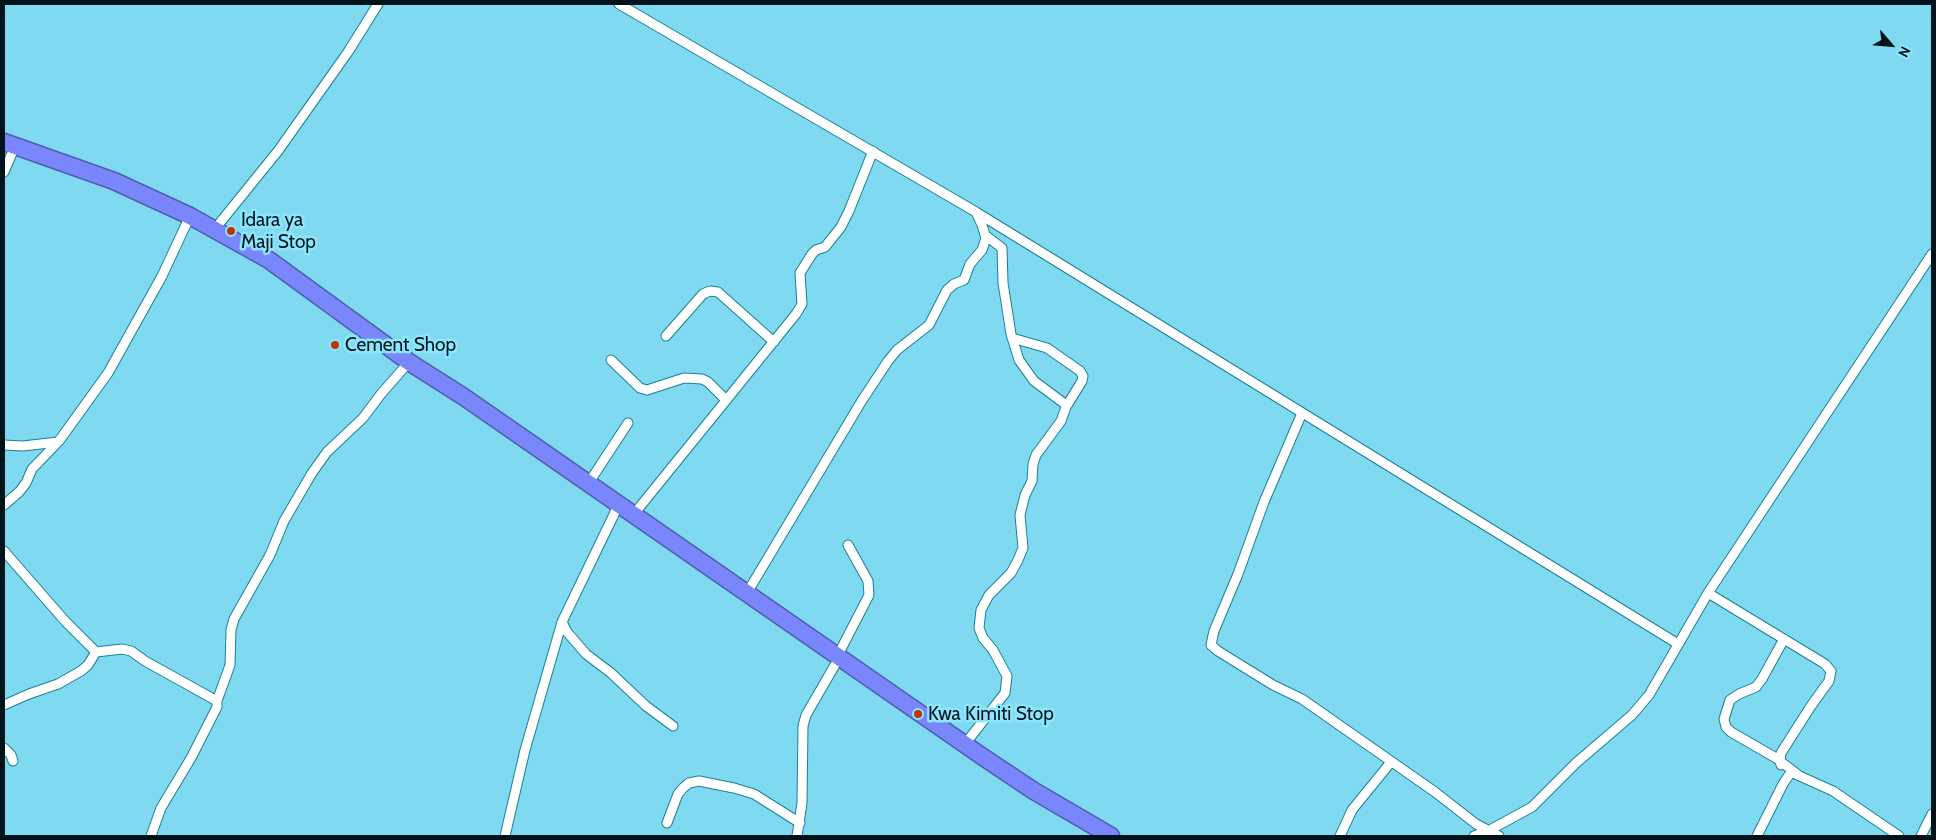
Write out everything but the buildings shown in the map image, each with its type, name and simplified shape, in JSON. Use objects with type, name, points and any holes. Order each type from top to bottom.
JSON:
[{"type":"highway","points":[[9,144],[114,181],[190,216],[269,260],[409,362],[464,397],[965,744],[1034,791],[1111,836]]},
{"type":"street","points":[[214,230],[278,151],[348,52],[378,4]]},
{"type":"street","points":[[619,4],[976,212],[1678,644]]},
{"type":"street","points":[[4,172],[9,144]]},
{"type":"street","points":[[634,514],[774,342],[802,304],[800,273],[812,254],[816,250],[825,247],[841,227],[873,151]]},
{"type":"street","points":[[747,593],[874,381],[897,350],[929,325],[947,290],[964,279],[970,264],[985,245],[985,234],[976,212]]},
{"type":"street","points":[[4,505],[19,492],[26,483],[32,469],[60,441],[121,352],[162,276],[190,216]]},
{"type":"street","points":[[985,234],[1002,248],[1002,273],[1012,338],[1019,360],[1034,381],[1065,404],[1066,407]]},
{"type":"street","points":[[1474,836],[1488,831],[1532,807],[1576,763],[1632,715],[1649,695],[1708,593],[1932,254]]},
{"type":"street","points":[[666,336],[703,294],[710,291],[718,292],[774,342]]},
{"type":"street","points":[[965,744],[1005,693],[1007,676],[983,638],[979,628],[981,610],[989,596],[1011,573],[1018,560],[1023,548],[1020,515],[1025,495],[1032,481],[1033,464],[1036,455],[1061,421],[1066,407],[1082,381],[1083,376],[1080,371],[1047,348],[1012,338]]},
{"type":"street","points":[[611,360],[640,388],[647,390],[684,378],[702,379],[708,382],[726,400]]},
{"type":"street","points":[[151,836],[162,808],[217,707],[217,701],[230,665],[231,630],[234,619],[270,555],[284,521],[312,473],[327,452],[363,418],[409,362]]},
{"type":"street","points":[[1302,413],[1264,502],[1238,574],[1214,631],[1211,645],[1273,685],[1302,699],[1488,831],[1499,836]]},
{"type":"street","points":[[588,484],[628,423]]},
{"type":"street","points":[[4,445],[50,444],[60,441]]},
{"type":"street","points":[[505,836],[525,750],[562,622],[618,504]]},
{"type":"street","points":[[797,836],[800,823],[803,726],[806,715],[869,595],[868,581],[848,545]]},
{"type":"street","points":[[4,551],[65,621],[96,652]]},
{"type":"street","points":[[1708,593],[1825,664],[1832,674],[1784,747],[1780,761],[1786,779]]},
{"type":"street","points":[[562,622],[567,632],[586,654],[612,673],[646,706],[673,726]]},
{"type":"street","points":[[1784,639],[1756,687],[1730,700],[1724,719],[1726,727],[1797,774],[1840,796],[1899,836]]},
{"type":"street","points":[[96,652],[122,649],[130,651],[217,701]]},
{"type":"street","points":[[4,705],[28,694],[58,684],[76,674],[88,665],[96,652]]},
{"type":"street","points":[[4,748],[11,755],[13,761]]},
{"type":"street","points":[[1340,836],[1352,810],[1391,762]]},
{"type":"street","points":[[1757,836],[1786,779],[1789,775],[1797,774]]},
{"type":"street","points":[[666,823],[682,788],[689,783],[699,781],[754,794],[800,823]]},
{"type":"street","points":[[1922,836],[1932,814]]},
{"type":"place","name":"Idara ya Maji Stop","points":[[231,231]]},
{"type":"place","name":"Cement Shop","points":[[335,345]]},
{"type":"place","name":"Kwa Kimiti Stop","points":[[918,714]]}]
